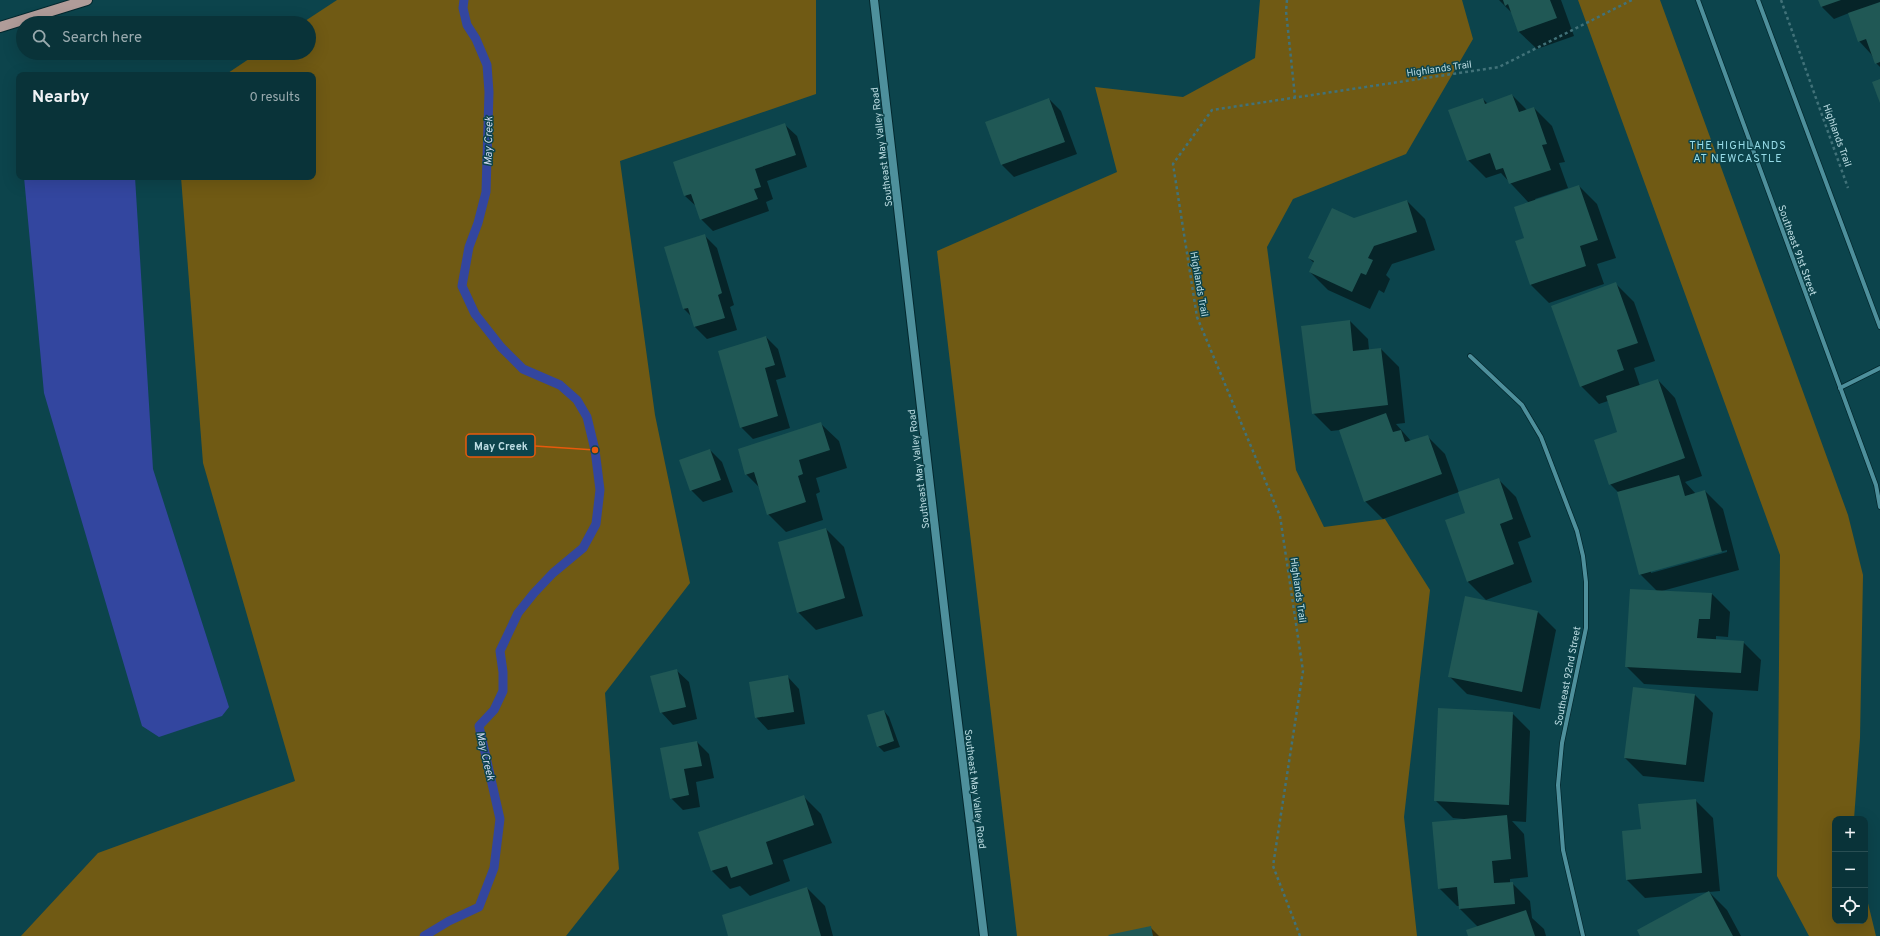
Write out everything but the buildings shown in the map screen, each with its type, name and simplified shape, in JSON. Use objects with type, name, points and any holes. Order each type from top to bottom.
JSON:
[{"type":"main road","points":[[35,16],[87,0]]},
{"type":"main road","points":[[0,27],[16,22]]},
{"type":"street","name":"Southeast May Valley Road","points":[[874,0],[947,633],[984,936]]},
{"type":"street","name":"Southeast 91st Street","points":[[1698,0],[1876,485],[1880,506]]},
{"type":"street","points":[[1758,0],[1880,327]]},
{"type":"street","name":"Southeast 92nd Street","points":[[1470,356],[1522,405],[1541,437],[1577,531],[1584,556],[1586,582],[1586,628],[1562,744],[1558,786],[1563,850],[1583,936]]},
{"type":"street","points":[[1840,388],[1880,368]]},
{"type":"path","points":[[1287,0],[1286,11],[1295,97]]},
{"type":"path","name":"Highlands Trail","points":[[1300,936],[1273,866],[1303,671],[1280,516],[1197,317],[1173,164],[1212,110],[1499,67],[1632,0]]},
{"type":"path","name":"Highlands Trail","points":[[1781,0],[1850,194]]},
{"type":"shaded area","points":[[337,0],[816,0],[816,94],[620,161],[655,415],[690,583],[605,693],[619,869],[566,936],[21,936],[98,853],[295,781],[203,463],[181,180],[316,180],[316,72],[230,72],[248,60],[316,60],[316,16],[313,16]]},
{"type":"shaded area","points":[[1260,0],[1462,0],[1473,39],[1406,154],[1293,199],[1267,247],[1296,470],[1324,527],[1385,519],[1430,590],[1404,817],[1417,936],[1017,936],[937,251],[1117,172],[1095,87],[1183,97],[1255,58]]},
{"type":"shaded area","points":[[1578,0],[1660,0],[1848,515],[1863,575],[1860,738],[1854,816],[1832,816],[1832,924],[1868,924],[1868,903],[1876,936],[1809,936],[1777,876],[1780,555]]},
{"type":"water","points":[[24,180],[135,180],[153,469],[229,707],[222,716],[159,737],[142,726],[44,393]]},
{"type":"waterway","name":"May Creek","points":[[424,936],[449,921],[479,907],[494,868],[500,819],[479,726],[494,710],[503,691],[503,672],[500,651],[518,613],[534,593],[553,573],[583,548],[596,524],[600,490],[595,450],[587,417],[577,400],[560,385],[523,369],[501,347],[475,314],[462,286],[469,247],[478,223],[486,192],[489,92],[487,65],[476,39],[467,25],[463,8],[464,0]]},
{"type":"place","name":"May Creek","points":[[595,450]]},
{"type":"district","name":"THE HIGHLANDS AT NEWCASTLE","points":[[1738,151]]}]
